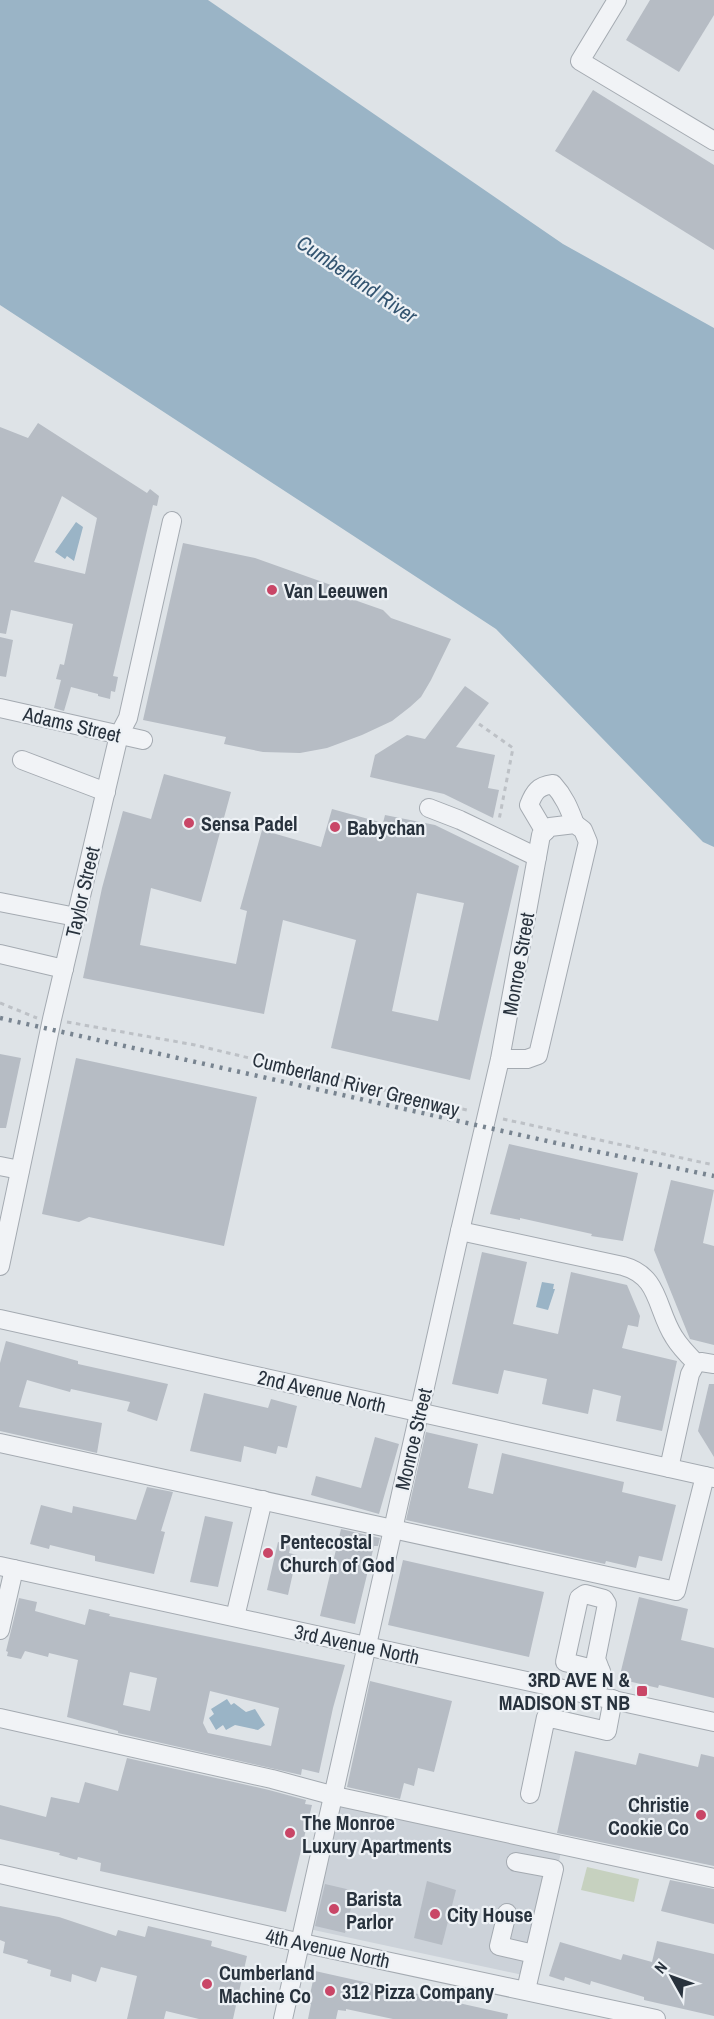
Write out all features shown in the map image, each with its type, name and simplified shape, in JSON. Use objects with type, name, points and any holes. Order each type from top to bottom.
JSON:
[{"type":"street","points":[[617,0],[580,61],[714,141]]},
{"type":"street","name":"Taylor Street","points":[[0,1266],[52,1019],[119,735],[128,718],[172,521]]},
{"type":"street","name":"Adams Street","points":[[0,708],[144,740]]},
{"type":"street","points":[[21,760],[106,792]]},
{"type":"street","points":[[500,1059],[527,1059],[538,1055],[588,842],[584,830],[575,824],[566,801],[553,784],[542,786],[534,793],[529,805],[545,832],[550,827],[575,824]]},
{"type":"street","points":[[429,808],[460,820],[537,857]]},
{"type":"street","name":"Monroe Street","points":[[283,2019],[489,1111],[541,836],[545,832]]},
{"type":"street","points":[[0,902],[76,917]]},
{"type":"street","points":[[0,954],[64,969]]},
{"type":"street","points":[[0,1166],[20,1170]]},
{"type":"street","points":[[460,1231],[633,1269],[649,1281],[674,1336],[705,1363],[690,1374],[669,1468]]},
{"type":"street","name":"2nd Avenue North","points":[[0,1319],[710,1477]]},
{"type":"street","points":[[0,1443],[676,1591],[710,1477]]},
{"type":"street","points":[[235,1617],[263,1500]]},
{"type":"street","points":[[0,1629],[7,1567]]},
{"type":"street","name":"3rd Avenue North","points":[[7,1567],[714,1722]]},
{"type":"street","points":[[530,1794],[546,1717],[607,1731],[601,1671]]},
{"type":"street","points":[[0,1718],[272,1779],[335,1796],[714,1878]]},
{"type":"street","points":[[516,1862],[554,1869],[526,1990]]},
{"type":"street","name":"4th Avenue North","points":[[0,1875],[656,2019]]},
{"type":"street","points":[[507,1913],[499,1946],[534,1954]]},
{"type":"path","points":[[479,724],[513,748],[498,823]]},
{"type":"path","name":"Cumberland River Greenway","points":[[0,1003],[33,1018],[52,1019],[195,1045],[489,1111],[714,1165]]},
{"type":"shaded area","points":[[339,1800],[562,1848],[532,1977],[309,1929]]},
{"type":"green space","points":[[587,1867],[639,1879],[634,1902],[581,1890]]},
{"type":"water","name":"Cumberland River","points":[[0,0],[208,0],[563,244],[714,328],[714,847],[703,842],[496,629],[0,305]]},
{"type":"water","points":[[76,522],[83,527],[74,561],[67,556],[65,559],[55,552]]},
{"type":"water","points":[[542,1282],[554,1284],[553,1289],[555,1289],[548,1310],[536,1307]]},
{"type":"water","points":[[227,1699],[231,1705],[234,1703],[246,1712],[255,1709],[265,1725],[258,1730],[235,1725],[226,1730],[223,1725],[216,1730],[209,1718],[214,1714],[211,1709]]},
{"type":"building","points":[[650,0],[714,0],[714,15],[679,72],[626,40]]},
{"type":"building","points":[[593,90],[714,165],[714,250],[555,151]]},
{"type":"building","points":[[38,423],[147,493],[150,489],[159,496],[157,506],[153,505],[113,676],[118,677],[115,692],[111,691],[110,699],[71,687],[64,711],[54,708],[61,680],[56,679],[60,664],[64,665],[73,624],[11,610],[6,634],[0,633],[0,427],[28,438]],"holes":[[[62,496],[97,518],[85,574],[34,562]]]},
{"type":"building","points":[[183,543],[255,558],[345,590],[343,596],[383,610],[391,618],[451,639],[421,697],[410,707],[392,721],[327,748],[300,753],[263,752],[224,744],[226,737],[143,720]]},
{"type":"building","points":[[0,637],[13,640],[6,677],[0,676]]},
{"type":"building","points":[[465,686],[489,703],[456,747],[495,755],[488,788],[499,790],[493,818],[444,794],[370,777],[375,755],[407,735],[425,739]]},
{"type":"building","points":[[164,774],[231,792],[201,902],[151,888],[140,945],[236,964],[247,911],[240,909],[262,830],[321,847],[332,809],[383,823],[385,815],[435,825],[519,866],[470,1080],[331,1048],[356,940],[283,920],[264,1014],[83,978],[102,888],[123,811],[151,819]],"holes":[[[417,893],[464,903],[438,1021],[392,1011]]]},
{"type":"building","points":[[0,1054],[21,1058],[6,1128],[0,1128]]},
{"type":"building","points":[[76,1058],[257,1097],[224,1246],[89,1217],[79,1222],[42,1214]]},
{"type":"building","points":[[509,1144],[638,1173],[623,1241],[591,1236],[592,1234],[520,1218],[520,1220],[490,1214]]},
{"type":"building","points":[[671,1180],[714,1190],[703,1243],[714,1246],[714,1345],[690,1339],[654,1250]]},
{"type":"building","points":[[482,1252],[527,1262],[513,1324],[558,1334],[571,1272],[627,1285],[640,1316],[638,1327],[628,1325],[622,1348],[677,1361],[662,1431],[616,1421],[621,1396],[593,1389],[588,1414],[542,1404],[547,1379],[504,1370],[498,1394],[452,1384]]},
{"type":"building","points":[[6,1341],[78,1361],[78,1364],[168,1384],[157,1421],[127,1411],[130,1402],[71,1389],[70,1392],[27,1380],[19,1407],[102,1423],[97,1453],[0,1431],[0,1363]]},
{"type":"building","points":[[709,1384],[714,1384],[714,1457],[698,1431]]},
{"type":"building","points":[[204,1393],[268,1408],[271,1399],[297,1406],[287,1448],[278,1446],[276,1454],[244,1446],[241,1462],[190,1451]]},
{"type":"building","points":[[426,1432],[478,1444],[468,1488],[493,1494],[502,1453],[624,1482],[622,1492],[676,1505],[662,1561],[639,1556],[636,1568],[606,1561],[605,1564],[406,1520]]},
{"type":"building","points":[[375,1437],[399,1444],[379,1514],[311,1495],[316,1476],[361,1488]]},
{"type":"building","points":[[147,1487],[173,1492],[161,1531],[165,1532],[154,1574],[95,1561],[95,1556],[50,1545],[49,1549],[30,1544],[41,1505],[72,1513],[73,1506],[136,1520]]},
{"type":"building","points":[[205,1516],[233,1522],[218,1587],[190,1582]]},
{"type":"building","points":[[341,1529],[380,1538],[378,1546],[374,1546],[355,1624],[320,1616]]},
{"type":"building","points":[[278,1542],[291,1545],[289,1553],[297,1555],[288,1595],[267,1590]]},
{"type":"building","points":[[403,1560],[544,1592],[529,1657],[388,1625]]},
{"type":"building","points":[[639,1597],[688,1609],[681,1640],[714,1648],[714,1698],[659,1685],[658,1688],[619,1679]]},
{"type":"building","points":[[19,1598],[37,1602],[35,1611],[85,1625],[89,1609],[110,1614],[109,1616],[345,1665],[319,1773],[302,1769],[301,1775],[118,1733],[118,1731],[67,1717],[78,1660],[49,1653],[48,1657],[25,1651],[21,1659],[7,1656],[6,1651]],"holes":[[[130,1672],[157,1678],[150,1711],[123,1705]],[[210,1691],[279,1708],[271,1746],[208,1733],[203,1723]]]},
{"type":"building","points":[[370,1681],[452,1701],[434,1772],[418,1768],[414,1786],[404,1783],[400,1799],[347,1787]]},
{"type":"building","points":[[575,1751],[636,1765],[639,1753],[698,1767],[701,1754],[714,1757],[714,1866],[557,1833]]},
{"type":"building","points":[[127,1758],[269,1790],[306,1800],[305,1804],[312,1805],[286,1912],[100,1871],[101,1863],[78,1857],[77,1860],[59,1855],[60,1853],[0,1839],[0,1805],[46,1817],[51,1797],[79,1803],[85,1782],[118,1791]]},
{"type":"building","points":[[670,1880],[714,1889],[714,1924],[661,1911]]},
{"type":"building","name":"City House","points":[[427,1881],[456,1890],[442,1945],[414,1938]]},
{"type":"building","name":"Barista Parlor","points":[[325,1884],[355,1891],[345,1933],[315,1926]]},
{"type":"building","points":[[0,1906],[59,1917],[116,1936],[118,1930],[145,1937],[148,1926],[212,1941],[211,1946],[247,1956],[233,2019],[199,2019],[166,2011],[164,2019],[127,2019],[137,1976],[101,1967],[96,1982],[72,1974],[71,1982],[50,1976],[51,1970],[27,1963],[28,1960],[3,1953],[5,1942],[0,1940]]},
{"type":"building","points":[[657,1941],[714,1954],[714,2016],[644,2000],[644,1997],[591,1981],[590,1985],[565,1977],[564,1981],[549,1976],[560,1942],[621,1960],[623,1954],[652,1962]]},
{"type":"building","points":[[315,1971],[508,2014],[507,2019],[393,2019],[346,2009],[346,2011],[338,2010],[336,2019],[308,2019],[311,2004],[308,2004]]},
{"type":"railway","points":[[0,1018],[556,1143],[714,1176]]},
{"type":"place","name":"Van Leeuwen","points":[[272,590]]},
{"type":"place","name":"Sensa Padel","points":[[189,823]]},
{"type":"place","name":"Babychan","points":[[335,827]]},
{"type":"place","name":"Pentecostal Church of God","points":[[268,1553]]},
{"type":"place","name":"3RD AVE N & MADISON ST NB","points":[[642,1691]]},
{"type":"place","name":"Christie Cookie Co","points":[[701,1815]]},
{"type":"place","name":"The Monroe Luxury Apartments","points":[[290,1833]]},
{"type":"place","name":"Barista Parlor","points":[[334,1909]]},
{"type":"place","name":"City House","points":[[435,1914]]},
{"type":"place","name":"Cumberland Machine Co","points":[[207,1984]]},
{"type":"place","name":"312 Pizza Company","points":[[330,1991]]}]
